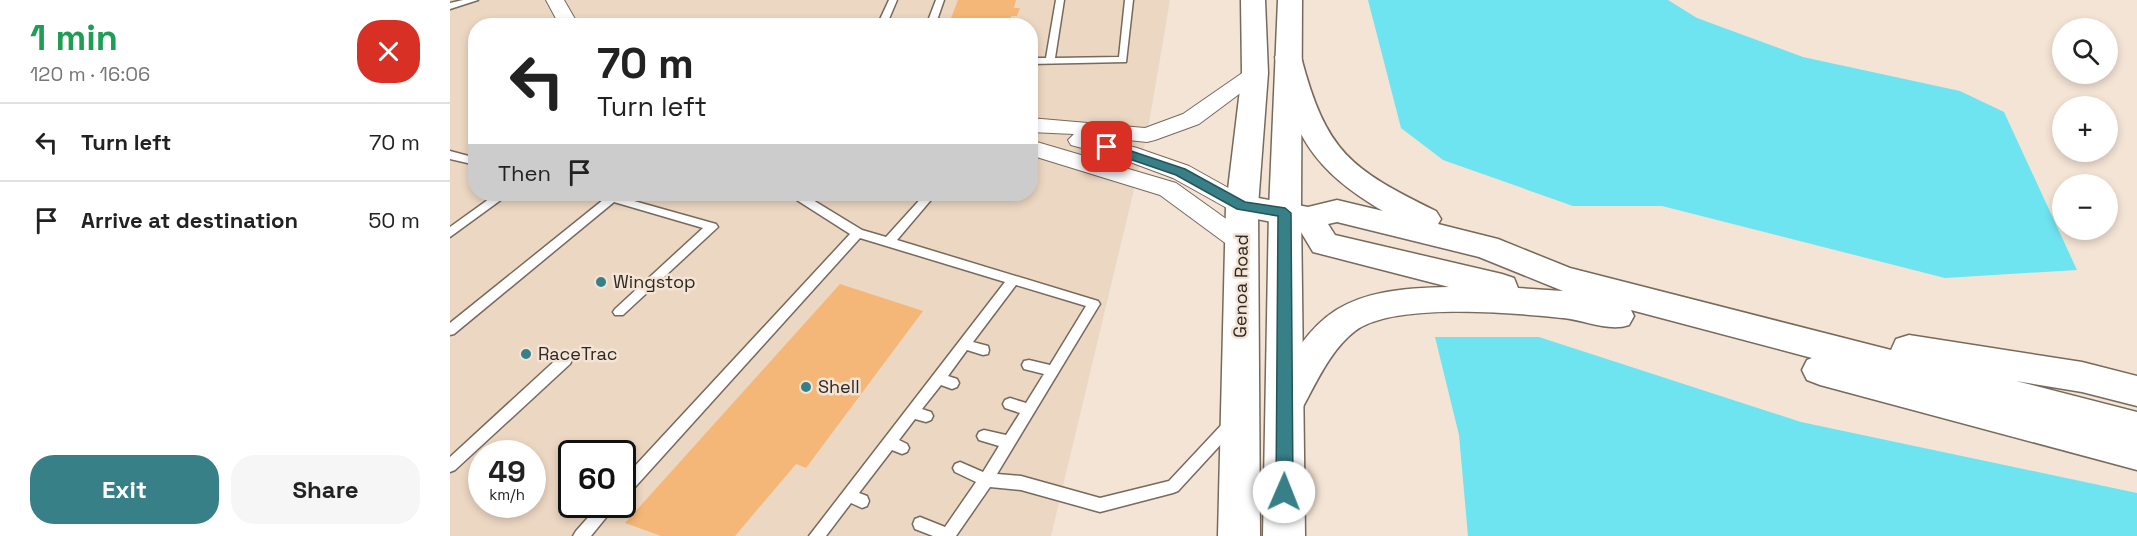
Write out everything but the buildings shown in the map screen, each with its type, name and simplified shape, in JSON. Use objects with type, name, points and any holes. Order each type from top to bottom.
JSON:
[{"type":"main road","name":"Genoa Road","points":[[1239,536],[1241,242],[1242,206],[1255,73],[1253,0]]},
{"type":"main road","points":[[1284,536],[1286,403],[1296,215],[1288,57],[1290,0]]},
{"type":"main road","points":[[1288,57],[1297,98],[1305,118],[1329,154],[1349,176],[1372,193],[1487,247],[1563,279],[2137,428]]},
{"type":"main road","points":[[1242,206],[1296,215],[1337,211],[1487,247]]},
{"type":"main road","points":[[1296,215],[1324,244],[1579,306],[2137,453]]},
{"type":"main road","points":[[1286,403],[1317,349],[1350,316],[1391,304],[1463,299],[1579,306]]},
{"type":"main road","points":[[1708,317],[2082,376],[2137,391]]},
{"type":"street","points":[[555,0],[565,18]]},
{"type":"street","points":[[1038,125],[1147,135],[1191,119],[1255,73]]},
{"type":"street","points":[[1038,130],[1139,157],[1181,172],[1242,206]]},
{"type":"street","points":[[1038,149],[1168,189],[1241,242]]},
{"type":"lane","points":[[450,6],[474,0]]},
{"type":"lane","points":[[885,18],[893,0]]},
{"type":"lane","points":[[933,18],[940,0]]},
{"type":"lane","points":[[1050,61],[1060,0]]},
{"type":"lane","points":[[1038,61],[1123,60],[1129,0]]},
{"type":"lane","points":[[450,155],[468,160]]},
{"type":"lane","points":[[450,233],[493,201]]},
{"type":"lane","points":[[450,330],[608,201]]},
{"type":"lane","points":[[619,312],[712,227],[622,201]]},
{"type":"lane","points":[[807,201],[858,233],[1012,282],[1094,304],[986,480],[948,536],[920,524]]},
{"type":"lane","points":[[889,242],[925,201]]},
{"type":"lane","points":[[636,476],[858,233]]},
{"type":"lane","points":[[817,536],[855,498],[896,445],[912,412],[945,380],[964,344],[1012,282]]},
{"type":"lane","points":[[964,344],[982,350]]},
{"type":"lane","points":[[450,466],[565,360]]},
{"type":"lane","points":[[1029,365],[1052,372]]},
{"type":"lane","points":[[1010,404],[1028,410]]},
{"type":"lane","points":[[912,412],[926,416]]},
{"type":"lane","points":[[960,468],[986,480],[1022,483],[1100,505],[1173,486],[1240,414]]},
{"type":"lane","points":[[984,436],[1008,442]]},
{"type":"lane","points":[[581,536],[597,518]]},
{"type":"shaded area","points":[[450,0],[1170,0],[1147,135],[1051,536],[450,536]]},
{"type":"water","points":[[1368,0],[1668,0],[1697,18],[1803,57],[1960,91],[2004,112],[2052,216],[2052,240],[2063,240],[2077,270],[1945,278],[1662,206],[1573,206],[1443,160],[1401,128]]},
{"type":"water","points":[[1435,337],[1539,337],[1801,422],[2137,493],[2137,536],[1468,536],[1459,435]]},
{"type":"place","name":"Wingstop","points":[[601,282]]},
{"type":"place","name":"RaceTrac","points":[[526,354]]},
{"type":"place","name":"Shell","points":[[806,387]]},
{"type":"route","points":[[1107,147],[1181,172],[1242,206],[1285,213],[1284,492]]}]
